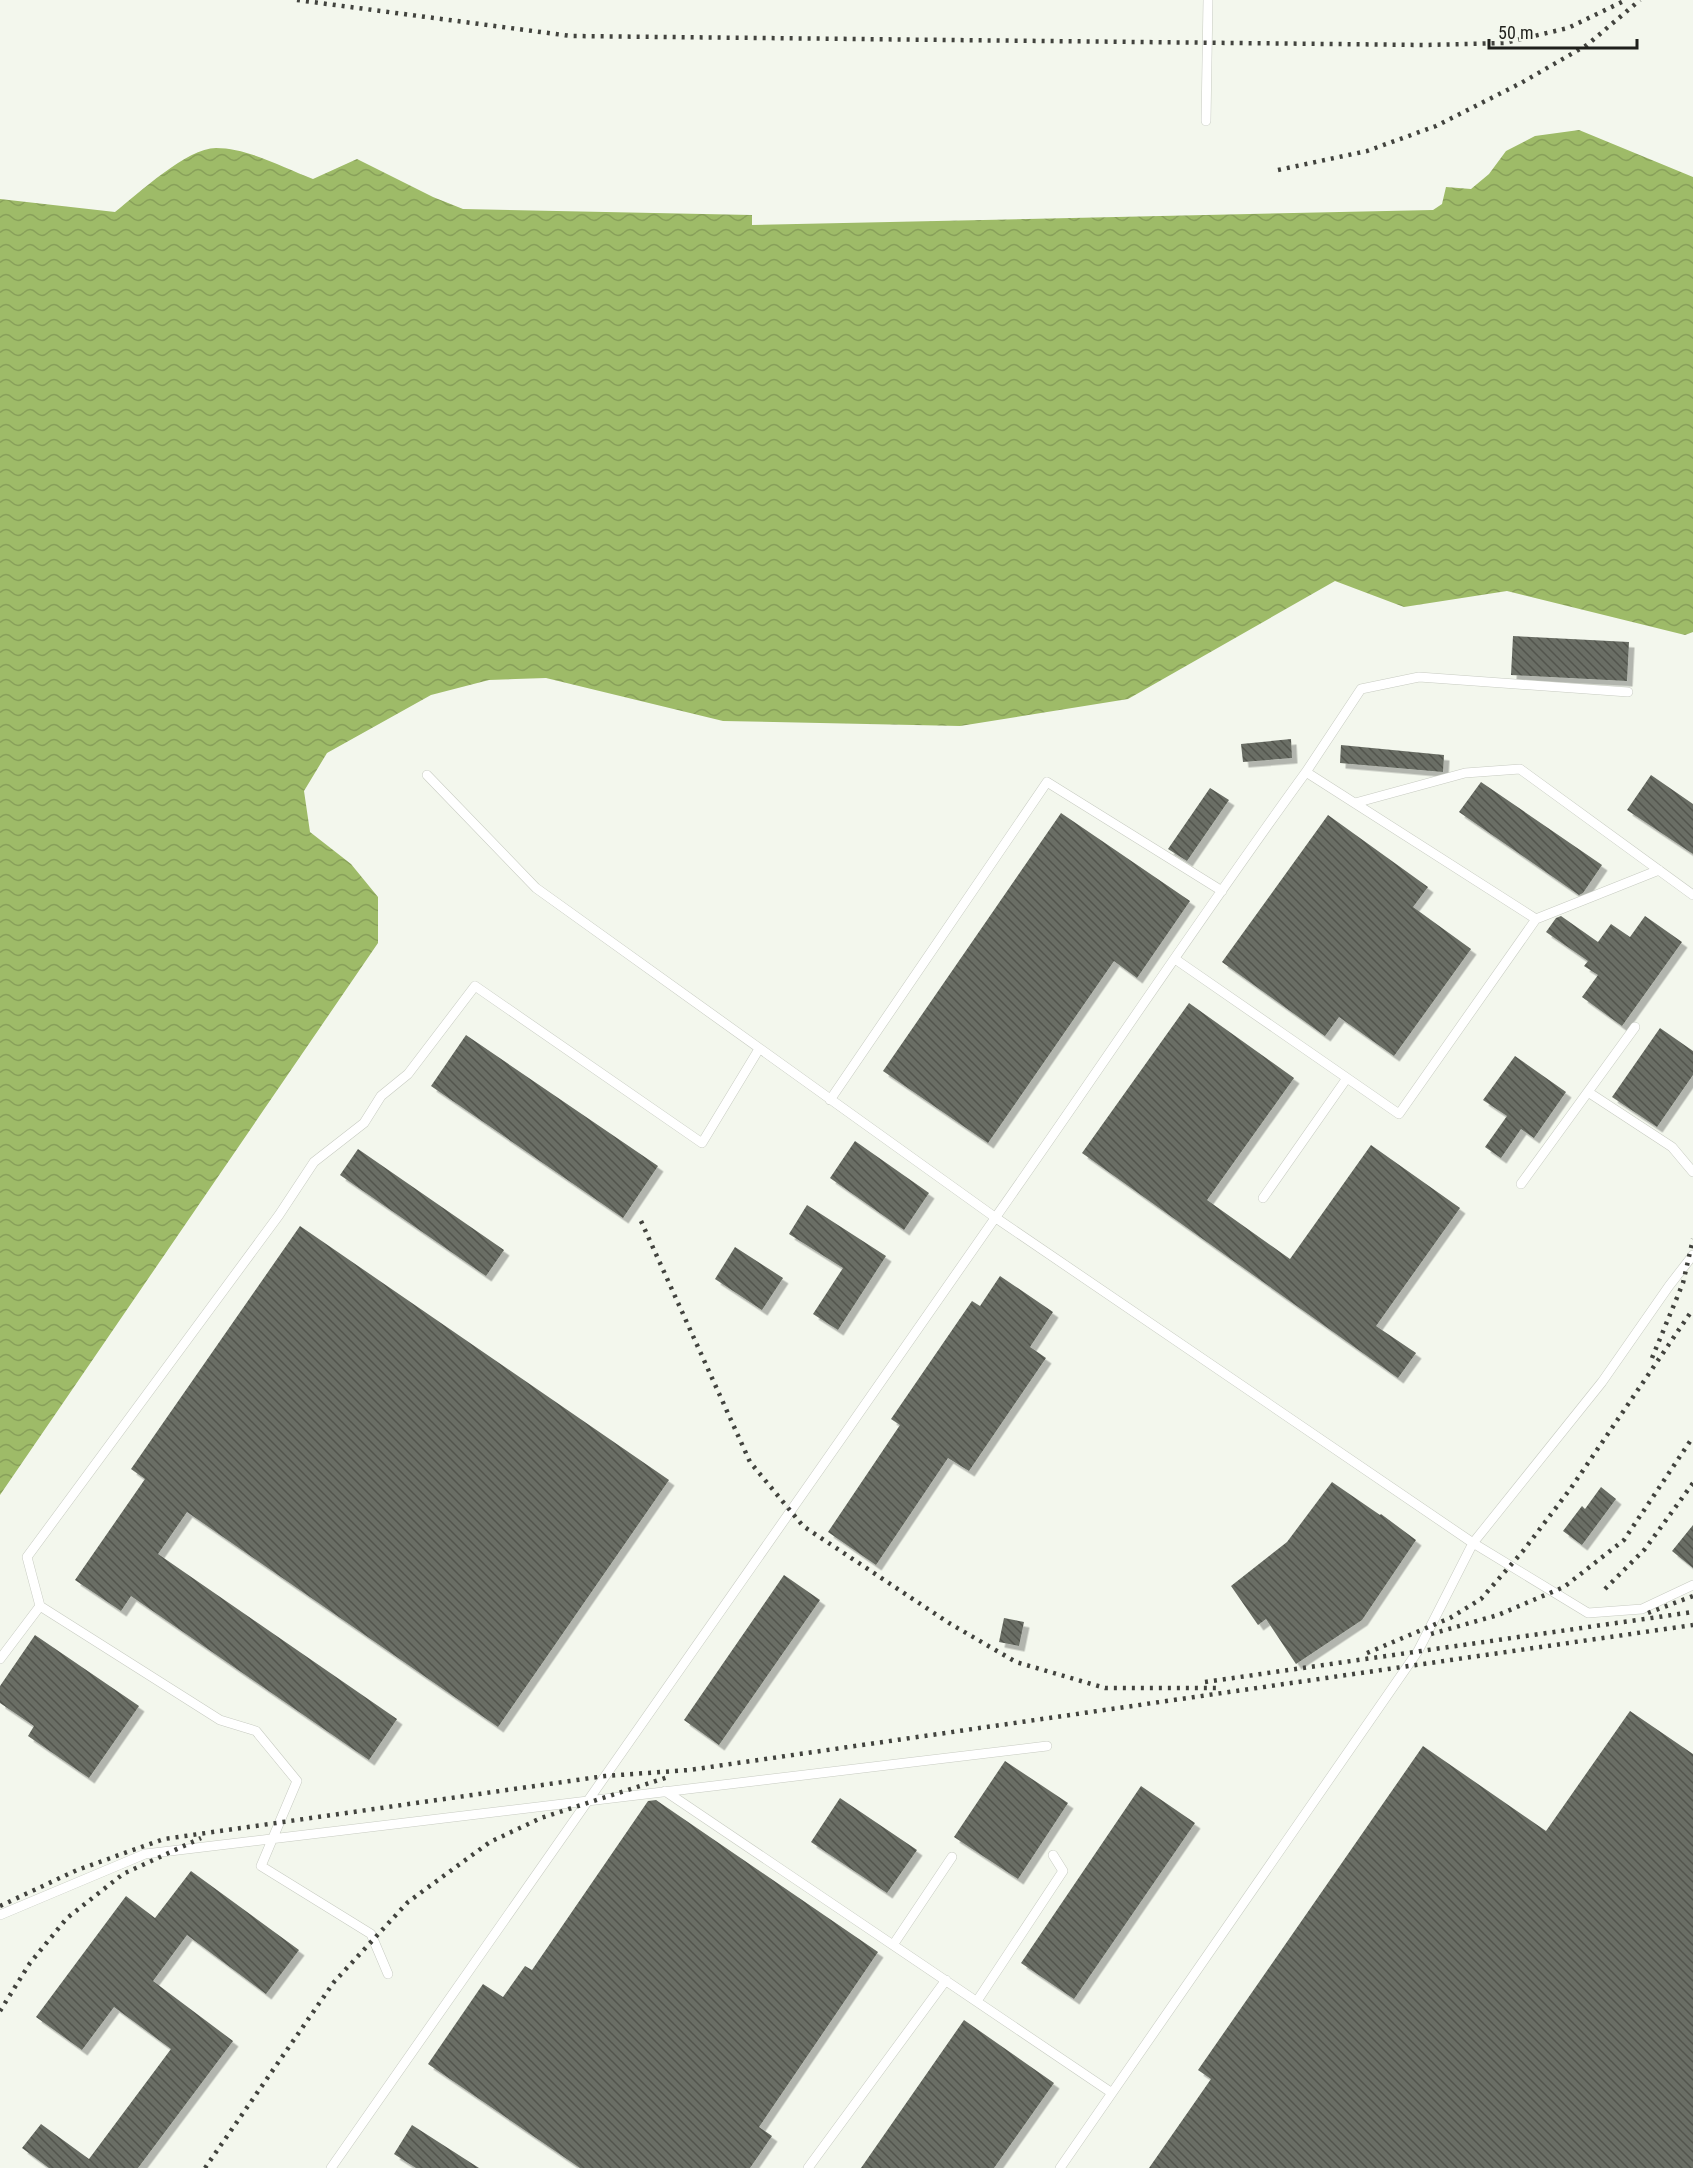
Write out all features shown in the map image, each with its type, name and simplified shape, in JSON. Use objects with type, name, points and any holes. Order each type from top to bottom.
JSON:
[{"type":"lane","points":[[1206,121],[1208,0]]},
{"type":"lane","points":[[331,2168],[996,1218],[1306,772],[1361,689],[1419,677],[1628,692]]},
{"type":"lane","points":[[1355,803],[1465,773],[1520,769],[1693,895]]},
{"type":"lane","points":[[1306,772],[1536,919]]},
{"type":"lane","points":[[427,775],[536,888],[996,1218],[1473,1543],[1588,1613],[1642,1609],[1693,1585]]},
{"type":"lane","points":[[830,1100],[1047,782],[1222,891]]},
{"type":"lane","points":[[1175,959],[1399,1114],[1536,919],[1659,870]]},
{"type":"lane","points":[[388,1974],[371,1934],[261,1866],[297,1780],[256,1731],[220,1720],[40,1606],[27,1557],[279,1215],[314,1162],[364,1123],[381,1096],[408,1074],[475,986],[702,1143],[759,1049]]},
{"type":"lane","points":[[1521,1184],[1635,1027]]},
{"type":"lane","points":[[1263,1198],[1347,1078]]},
{"type":"lane","points":[[1588,1092],[1672,1147],[1693,1172]]},
{"type":"lane","points":[[1060,2168],[1418,1651],[1473,1543],[1602,1383],[1693,1255]]},
{"type":"lane","points":[[0,1659],[40,1606]]},
{"type":"lane","points":[[0,1915],[145,1854],[1047,1746]]},
{"type":"lane","points":[[665,1791],[1112,2092]]},
{"type":"lane","points":[[977,2001],[1063,1871],[1053,1855]]},
{"type":"lane","points":[[893,1944],[952,1857]]},
{"type":"lane","points":[[808,2168],[946,1980]]},
{"type":"water","points":[[1579,130],[1693,177],[1693,632],[1685,635],[1507,591],[1404,607],[1335,581],[1128,699],[960,726],[723,721],[546,678],[489,680],[431,695],[327,753],[304,791],[310,832],[351,864],[378,897],[378,943],[0,1495],[0,199],[115,212],[178,163],[191,155],[216,148],[241,151],[313,179],[357,159],[433,197],[463,209],[752,215],[752,225],[1433,210],[1442,204],[1446,187],[1471,189],[1489,174],[1506,151],[1535,136]]},
{"type":"building","points":[[1513,636],[1629,642],[1627,681],[1511,675]]},
{"type":"building","points":[[1291,739],[1292,758],[1243,762],[1241,744]]},
{"type":"building","points":[[1341,745],[1444,755],[1443,772],[1340,763]]},
{"type":"building","points":[[1651,775],[1693,804],[1693,854],[1627,810]]},
{"type":"building","points":[[1481,782],[1602,865],[1583,893],[1579,895],[1459,812]]},
{"type":"building","points":[[1210,788],[1229,800],[1187,861],[1168,849]]},
{"type":"building","points":[[1061,813],[1190,901],[1137,978],[1114,961],[988,1143],[883,1071]]},
{"type":"building","points":[[1328,815],[1428,887],[1413,907],[1471,949],[1394,1056],[1339,1017],[1325,1036],[1222,962]]},
{"type":"building","points":[[1561,916],[1598,942],[1611,924],[1630,937],[1645,916],[1682,942],[1622,1026],[1582,997],[1598,975],[1584,966],[1588,961],[1546,932],[1556,918]]},
{"type":"building","points":[[1189,1003],[1294,1078],[1207,1200],[1290,1259],[1371,1145],[1460,1208],[1376,1326],[1416,1353],[1398,1378],[1082,1153]]},
{"type":"building","points":[[1660,1028],[1693,1051],[1693,1075],[1657,1127],[1612,1097]]},
{"type":"building","points":[[466,1035],[658,1166],[623,1218],[431,1086]]},
{"type":"building","points":[[1515,1056],[1566,1092],[1534,1138],[1521,1129],[1501,1158],[1485,1147],[1507,1116],[1483,1100]]},
{"type":"building","points":[[855,1141],[929,1193],[904,1230],[830,1178]]},
{"type":"building","points":[[358,1149],[504,1250],[486,1276],[340,1175]]},
{"type":"building","points":[[807,1205],[886,1256],[838,1330],[813,1314],[843,1268],[789,1234]]},
{"type":"building","points":[[300,1226],[669,1480],[498,1727],[187,1512],[158,1554],[397,1719],[369,1760],[131,1596],[121,1611],[75,1580],[145,1479],[131,1469]]},
{"type":"building","points":[[735,1247],[783,1278],[762,1310],[715,1279]]},
{"type":"building","points":[[1000,1276],[1053,1312],[1030,1347],[1046,1358],[969,1471],[948,1458],[876,1565],[828,1532],[900,1425],[891,1419],[972,1301],[980,1306]]},
{"type":"building","points":[[1332,1482],[1416,1540],[1362,1620],[1296,1664],[1266,1619],[1258,1625],[1231,1586],[1287,1542]]},
{"type":"building","points":[[1601,1487],[1616,1499],[1582,1545],[1563,1531],[1582,1506],[1585,1509]]},
{"type":"building","points":[[1693,1525],[1693,1568],[1672,1551]]},
{"type":"building","points":[[784,1575],[820,1600],[719,1745],[684,1720]]},
{"type":"building","points":[[1004,1618],[1024,1622],[1019,1646],[999,1642]]},
{"type":"building","points":[[35,1635],[139,1706],[89,1778],[28,1736],[34,1726],[0,1703],[0,1686]]},
{"type":"building","points":[[1630,1711],[1693,1754],[1693,2168],[1149,2168],[1211,2079],[1198,2070],[1423,1746],[1546,1831]]},
{"type":"building","points":[[1005,1761],[1068,1803],[1018,1879],[954,1837]]},
{"type":"building","points":[[1141,1786],[1195,1823],[1074,1999],[1021,1963]]},
{"type":"building","points":[[840,1798],[917,1850],[887,1893],[811,1842]]},
{"type":"building","points":[[656,1800],[878,1952],[759,2127],[772,2136],[750,2168],[580,2168],[428,2064],[483,1984],[503,1997],[525,1966],[532,1970],[648,1801]]},
{"type":"building","points":[[191,1871],[299,1950],[266,1994],[187,1935],[153,1981],[233,2041],[138,2168],[49,2168],[22,2148],[41,2124],[89,2159],[171,2049],[114,2007],[82,2050],[36,2017],[126,1896],[155,1918]]},
{"type":"building","points":[[964,2020],[1054,2083],[994,2168],[861,2168]]},
{"type":"building","points":[[412,2125],[479,2168],[416,2168],[394,2154]]},
{"type":"railway","points":[[297,0],[571,36],[1425,45],[1504,43],[1568,28],[1626,0]]},
{"type":"railway","points":[[1278,170],[1367,151],[1436,126],[1521,83],[1587,45],[1640,0]]},
{"type":"railway","points":[[641,1221],[750,1462],[803,1526],[949,1623],[1016,1662],[1105,1688],[1217,1688]]},
{"type":"railway","points":[[1652,1358],[1683,1283],[1693,1239]]},
{"type":"railway","points":[[1367,1653],[1450,1618],[1481,1599],[1523,1551],[1571,1488],[1693,1309]]},
{"type":"railway","points":[[1431,1634],[1498,1615],[1564,1587],[1624,1540],[1693,1437]]},
{"type":"railway","points":[[1605,1589],[1645,1549],[1693,1483]]},
{"type":"railway","points":[[1648,1613],[1693,1596]]},
{"type":"railway","points":[[1205,1682],[1693,1612]]},
{"type":"railway","points":[[0,1906],[77,1870],[164,1839],[605,1776],[689,1770],[1693,1625]]},
{"type":"railway","points":[[205,2168],[334,1982],[408,1902],[490,1842],[541,1818],[668,1777]]},
{"type":"railway","points":[[0,2011],[30,1963],[67,1918],[123,1874],[201,1838]]}]
